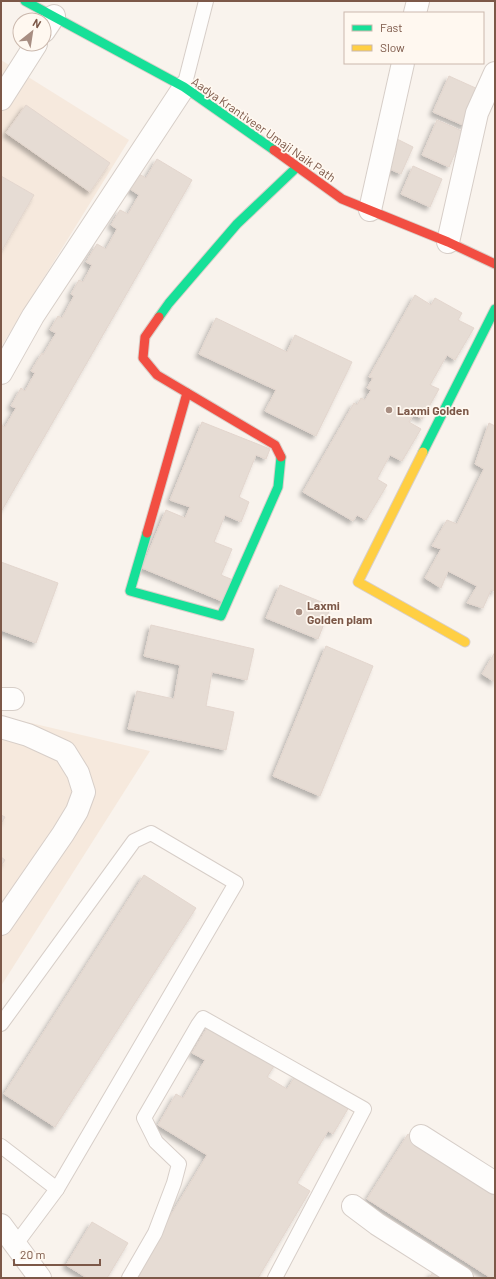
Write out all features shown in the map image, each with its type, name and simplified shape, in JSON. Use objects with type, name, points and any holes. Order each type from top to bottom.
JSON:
[{"type":"street","name":"Aadya Krantiveer Umaji Naik Path","points":[[25,1],[36,12]]},
{"type":"street","points":[[415,12],[418,1]]},
{"type":"street","name":"Aadya Krantiveer Umaji Naik Path","points":[[52,25],[184,87],[342,199],[448,242],[495,264]]},
{"type":"street","points":[[1,98],[31,52]]},
{"type":"street","points":[[370,210],[403,64]]},
{"type":"street","points":[[448,242],[477,113],[495,73]]},
{"type":"street","points":[[1,373],[33,316],[184,87]]},
{"type":"street","points":[[187,393],[130,591],[221,616],[278,487],[281,458],[275,445],[157,375],[143,358],[145,337],[170,303],[237,224],[297,168]]},
{"type":"street","points":[[465,642],[358,582],[495,309]]},
{"type":"street","points":[[1,727],[28,735],[65,752],[78,773],[84,792],[77,811],[63,834],[1,924]]},
{"type":"street","points":[[420,1136],[495,1183]]},
{"type":"street","points":[[353,1206],[376,1224],[462,1278]]},
{"type":"street","points":[[1,1225],[40,1278]]},
{"type":"lane","points":[[184,87],[206,1]]},
{"type":"lane","points":[[1,1024],[134,841],[151,833],[236,883],[57,1189],[16,1244]]},
{"type":"lane","points":[[129,1278],[155,1233],[174,1183],[179,1164],[156,1142],[144,1118],[203,1018],[364,1109],[274,1278]]},
{"type":"lane","points":[[1,1146],[57,1189]]},
{"type":"shaded area","points":[[1,60],[129,140],[1,347]]},
{"type":"shaded area","points":[[1,716],[150,751],[1,986]]},
{"type":"building","points":[[449,76],[480,90],[465,126],[433,112]]},
{"type":"building","points":[[26,105],[110,163],[90,192],[6,133]]},
{"type":"building","points":[[437,120],[464,132],[449,167],[422,155]]},
{"type":"building","points":[[397,139],[413,147],[401,174],[385,167]]},
{"type":"building","points":[[157,159],[192,180],[1,512],[1,425],[5,427],[16,408],[11,406],[21,388],[25,391],[35,373],[31,371],[42,353],[43,355],[56,333],[50,330],[58,316],[62,318],[74,296],[71,294],[79,280],[83,282],[92,265],[86,262],[97,244],[106,249],[117,229],[111,225],[120,210],[128,214],[139,195],[130,189],[139,174],[146,178]]},
{"type":"building","points":[[413,166],[442,179],[430,207],[401,194]]},
{"type":"building","points":[[1,176],[34,195],[1,252]]},
{"type":"building","name":"Laxmi Golden","points":[[415,295],[431,305],[435,298],[462,313],[458,320],[474,328],[455,360],[447,355],[430,385],[439,389],[422,419],[414,414],[409,422],[421,429],[402,461],[390,455],[377,479],[387,485],[366,520],[357,515],[353,521],[303,492],[354,403],[357,405],[361,398],[365,400],[371,390],[367,388],[373,378],[369,377]]},
{"type":"building","points":[[216,318],[287,352],[295,335],[352,362],[316,436],[265,411],[276,390],[199,354]]},
{"type":"building","points":[[202,422],[270,449],[266,459],[256,455],[239,497],[249,502],[241,522],[225,515],[214,542],[232,549],[221,575],[233,580],[224,602],[142,568],[166,510],[185,518],[190,507],[170,500]]},
{"type":"building","points":[[489,423],[495,426],[495,591],[491,590],[483,608],[467,603],[477,586],[448,571],[441,588],[425,578],[441,549],[432,546],[447,520],[457,524],[484,469],[475,464]]},
{"type":"building","points":[[1,562],[58,583],[36,643],[1,630]]},
{"type":"building","name":"Laxmi Golden plam","points":[[280,585],[331,606],[318,639],[266,618]]},
{"type":"building","points":[[151,625],[254,649],[247,680],[212,672],[206,706],[234,712],[226,750],[128,729],[137,691],[174,699],[180,665],[144,656]]},
{"type":"building","points":[[326,646],[373,666],[320,796],[273,776]]},
{"type":"building","points":[[495,652],[495,682],[482,674]]},
{"type":"building","points":[[1,815],[5,817],[1,824]]},
{"type":"building","points":[[1,857],[5,860],[1,866]]},
{"type":"building","points":[[144,875],[196,908],[55,1127],[4,1094]]},
{"type":"building","points":[[210,1023],[276,1063],[267,1077],[287,1089],[296,1075],[349,1107],[333,1134],[328,1131],[297,1183],[310,1191],[258,1278],[133,1278],[207,1155],[158,1125],[176,1094],[183,1098],[205,1060],[192,1053]]},
{"type":"building","points":[[408,1134],[495,1190],[495,1278],[491,1278],[367,1199]]},
{"type":"building","points":[[92,1222],[128,1243],[107,1278],[87,1278],[66,1265]]},
{"type":"building","points":[[433,1272],[444,1278],[429,1278]]},
{"type":"traffic: fast","points":[[25,1],[184,87],[274,150]]},
{"type":"traffic: fast","points":[[159,317],[169,303],[237,224],[297,167]]},
{"type":"traffic: fast","points":[[423,452],[495,309]]},
{"type":"traffic: fast","points":[[147,533],[130,591],[221,616],[278,487],[281,457]]},
{"type":"traffic: slow","points":[[423,452],[358,582],[465,642]]},
{"type":"traffic: jam","points":[[274,150],[342,199],[448,242],[495,264]]},
{"type":"traffic: jam","points":[[159,317],[145,337],[143,358],[157,375],[275,445],[281,457]]},
{"type":"traffic: jam","points":[[147,533],[187,393]]},
{"type":"place","name":"Laxmi Golden","points":[[389,410]]},
{"type":"place","name":"Laxmi Golden plam","points":[[299,612]]}]
